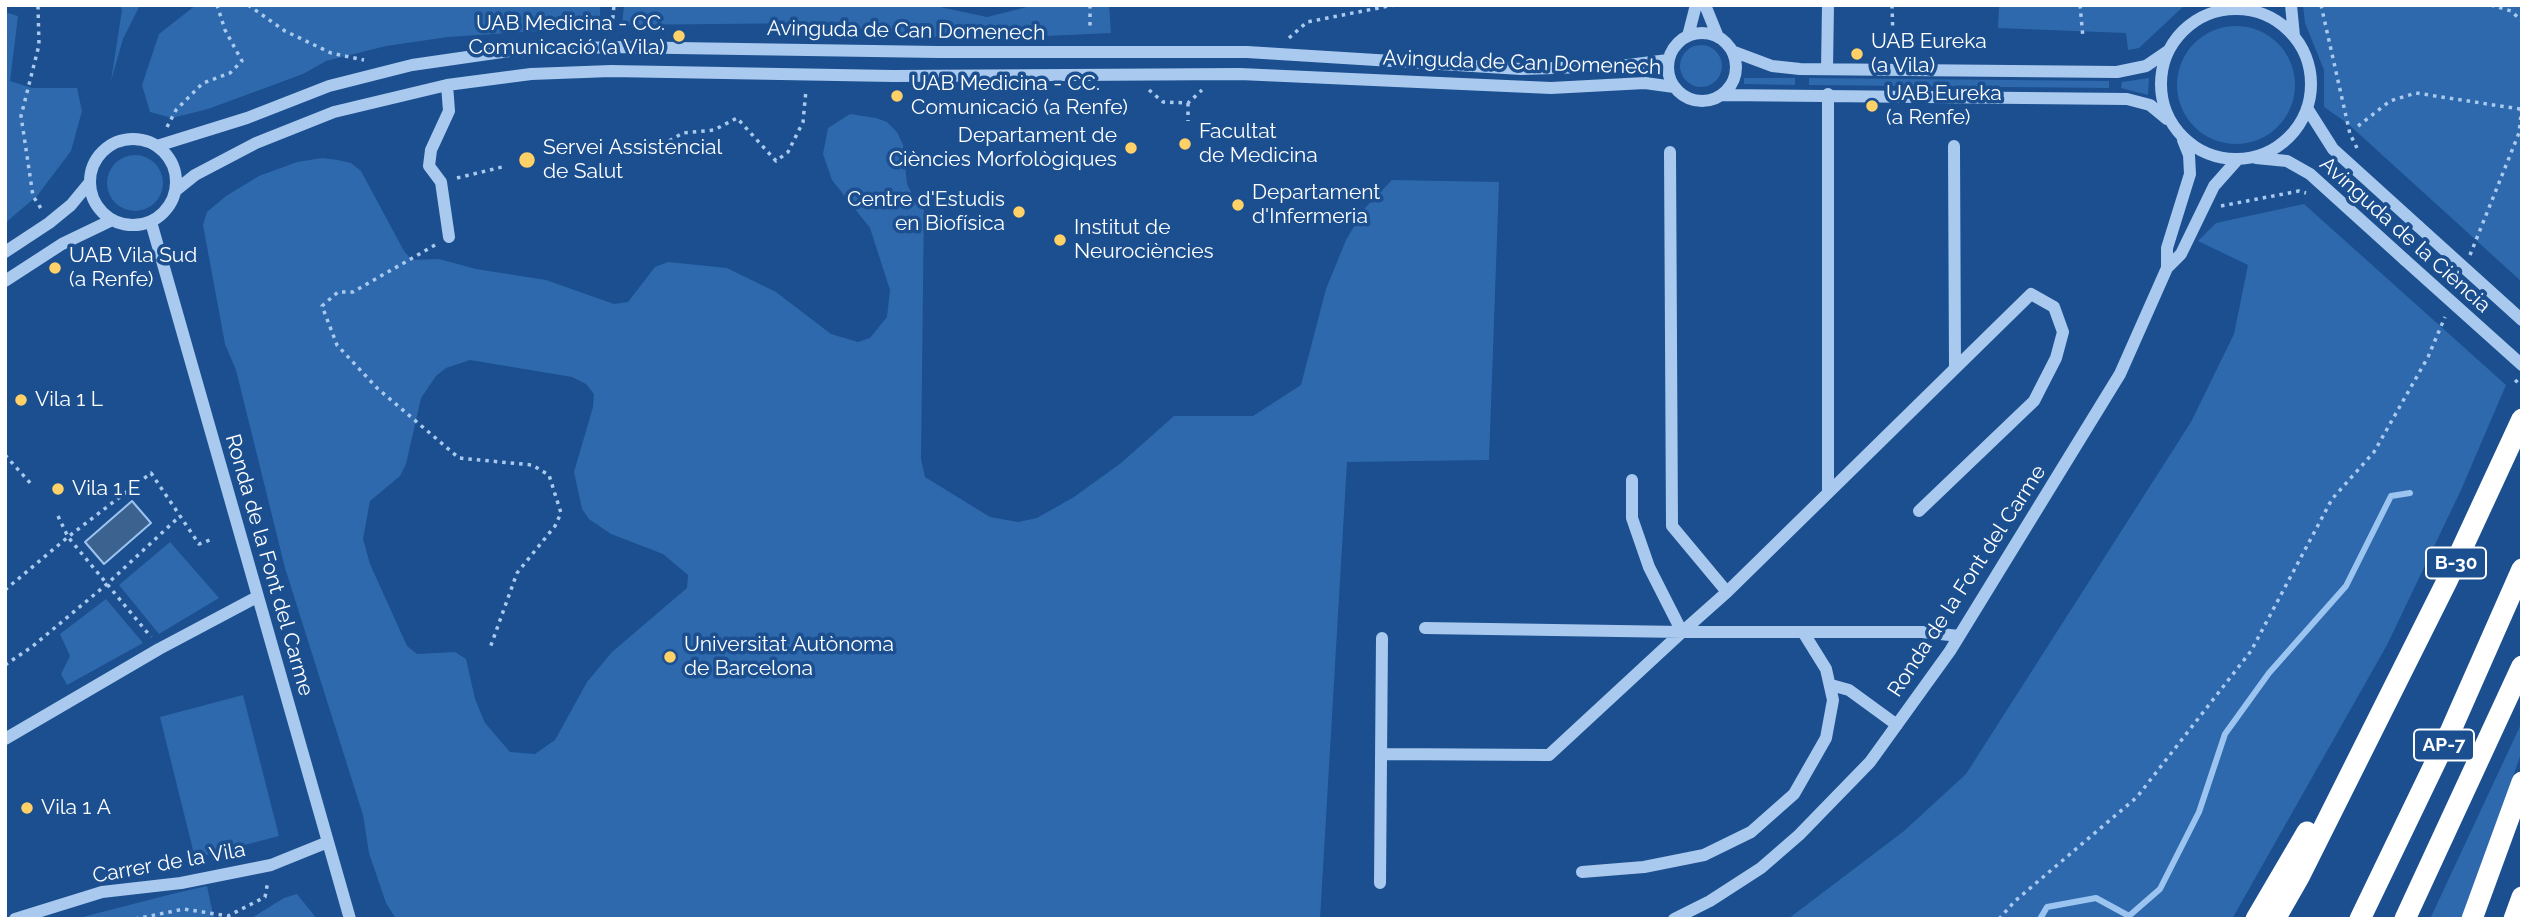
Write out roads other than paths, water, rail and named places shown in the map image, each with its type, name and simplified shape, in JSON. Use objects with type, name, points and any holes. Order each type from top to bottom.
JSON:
[{"type":"highway","name":"B-30","points":[[2256,919],[2384,704],[2447,581],[2522,419]]},
{"type":"highway","name":"AP-7","points":[[2360,919],[2451,730],[2522,569]]},
{"type":"highway","name":"AP-7","points":[[2405,919],[2522,666]]},
{"type":"highway","points":[[2275,919],[2299,877],[2384,704]]},
{"type":"highway","points":[[2472,919],[2522,782]]},
{"type":"highway","points":[[2514,919],[2522,897]]},
{"type":"street","points":[[1688,36],[1696,5]]},
{"type":"street","points":[[1705,5],[1718,37],[1732,51],[1772,66],[2117,72],[2146,66],[2169,50]]},
{"type":"street","points":[[1827,69],[1828,5]]},
{"type":"street","points":[[2291,5],[2294,37],[2308,63],[2311,77],[2307,108],[2296,128],[2280,145],[2252,158],[2238,159],[2207,154],[2181,136],[2165,110],[2161,79],[2169,50],[2177,37],[2201,18],[2241,7],[2269,17],[2294,37]]},
{"type":"street","points":[[1718,37],[1701,33],[1688,36],[1674,47],[1668,60],[1668,74],[1674,87],[1696,101],[1708,101],[1722,94],[1734,79],[1736,63],[1732,51]]},
{"type":"street","name":"Avinguda de Can Domenech","points":[[156,146],[247,118],[329,86],[412,65],[509,51],[611,47],[938,52],[1247,52],[1521,69],[1619,66],[1668,60]]},
{"type":"street","name":"Avinguda de Can Domenech","points":[[175,191],[195,175],[256,143],[321,117],[447,85],[531,74],[770,71],[893,76],[1241,74],[1550,88],[1645,83],[1674,87]]},
{"type":"street","points":[[447,85],[449,111],[431,150],[429,166],[441,182],[449,237]]},
{"type":"street","points":[[1722,94],[2127,99],[2150,105],[2172,124]]},
{"type":"street","points":[[1828,94],[1828,492]]},
{"type":"street","name":"Avinguda de la Ciència","points":[[2307,108],[2333,149],[2522,320]]},
{"type":"street","name":"Ronda de la Font del Carme","points":[[1674,919],[1710,901],[1761,868],[1799,835],[1870,762],[1959,636],[2120,374],[2167,268],[2168,248],[2190,174],[2189,155],[2181,136]]},
{"type":"street","points":[[137,139],[156,146],[173,166],[175,191],[166,211],[151,222],[134,226],[112,220],[96,205],[90,182],[93,165],[111,145],[137,139]]},
{"type":"street","points":[[1954,146],[1955,368]]},
{"type":"street","points":[[1670,152],[1672,526],[1727,592]]},
{"type":"street","name":"Avinguda de la Ciència","points":[[2252,158],[2287,161],[2310,174],[2522,365]]},
{"type":"street","name":"Ronda de la Font del Carme","points":[[2167,268],[2181,254],[2214,186],[2238,159]]},
{"type":"street","points":[[5,252],[71,205],[90,182]]},
{"type":"street","points":[[5,281],[62,244],[112,220]]},
{"type":"street","name":"Ronda de la Font del Carme","points":[[151,222],[350,919]]},
{"type":"street","points":[[1383,754],[1549,755],[1727,592],[2031,294],[2054,307],[2063,332],[2056,358],[2034,401],[1919,511]]},
{"type":"street","points":[[1632,480],[1632,518],[1649,567],[1682,632]]},
{"type":"street","points":[[5,739],[159,649],[257,597]]},
{"type":"street","points":[[1425,628],[1922,632],[1959,636]]},
{"type":"street","points":[[1582,872],[1644,867],[1704,855],[1751,832],[1794,794],[1812,767],[1826,738],[1833,700],[1826,669],[1803,632]]},
{"type":"street","points":[[1380,883],[1382,638]]},
{"type":"street","points":[[1831,685],[1849,690],[1897,725]]},
{"type":"street","name":"Carrer de la Vila","points":[[15,919],[102,892],[181,883],[271,865],[328,842]]},
{"type":"waterway","points":[[2040,919],[2047,907],[2096,898],[2129,916],[2160,889],[2199,812],[2225,734],[2269,673],[2346,586],[2391,496],[2410,493]]},
{"type":"place","name":"UAB Medicina - CC. Comunicació (a Vila)","points":[[679,36]]},
{"type":"place","name":"UAB Eureka (a Vila)","points":[[1857,54]]},
{"type":"place","name":"UAB Medicina - CC. Comunicació (a Renfe)","points":[[897,96]]},
{"type":"place","name":"UAB Eureka (a Renfe)","points":[[1872,106]]},
{"type":"place","name":"Facultat de Medicina","points":[[1185,144]]},
{"type":"place","name":"Departament de Ciències Morfològiques","points":[[1131,148]]},
{"type":"place","name":"Servei Assistencial de Salut","points":[[527,160]]},
{"type":"place","name":"Departament d'Infermeria","points":[[1238,205]]},
{"type":"place","name":"Centre d'Estudis en Biofísica","points":[[1019,212]]},
{"type":"place","name":"Institut de Neurociències","points":[[1060,240]]},
{"type":"place","name":"UAB Vila Sud (a Renfe)","points":[[55,268]]},
{"type":"place","name":"Vila 1 L","points":[[21,400]]},
{"type":"place","name":"Vila 1 E","points":[[58,489]]},
{"type":"place","name":"Universitat Autònoma de Barcelona","points":[[670,657]]},
{"type":"place","name":"Vila 1 A","points":[[27,808]]}]
